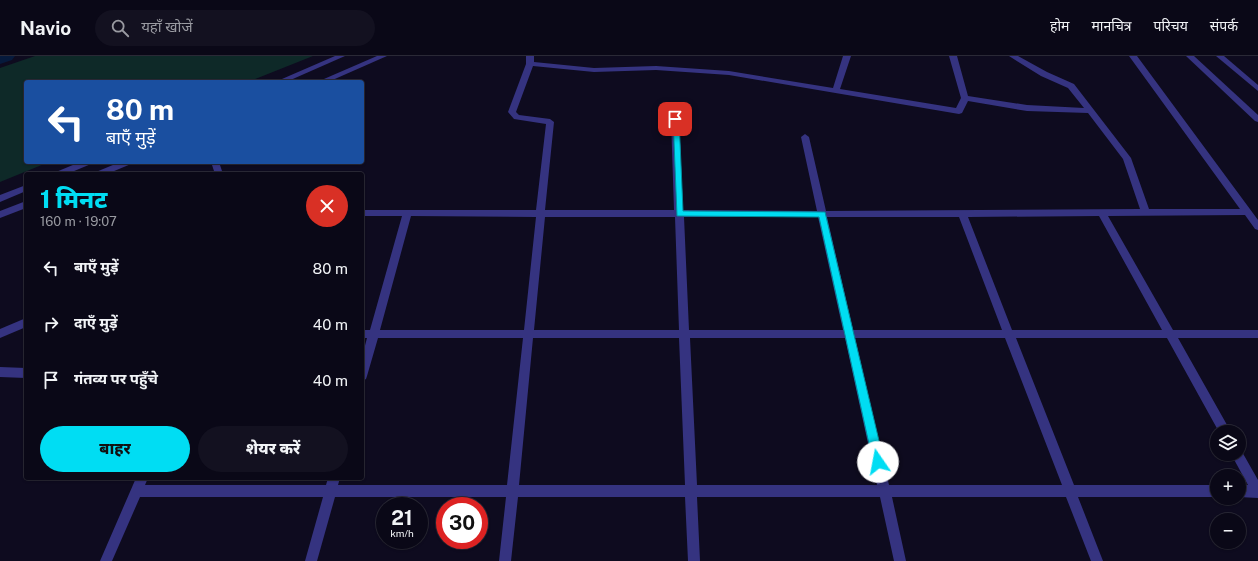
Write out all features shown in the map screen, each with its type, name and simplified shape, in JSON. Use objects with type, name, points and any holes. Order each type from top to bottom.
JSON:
[{"type":"street","points":[[284,80],[342,56]]},
{"type":"street","points":[[326,80],[383,56]]},
{"type":"street","points":[[836,91],[847,56]]},
{"type":"street","points":[[505,561],[550,122],[517,117],[512,112],[530,60],[594,70],[656,68],[728,73],[959,111],[964,98],[952,56]]},
{"type":"street","points":[[1013,56],[1044,74],[1071,86],[1127,158],[1146,213]]},
{"type":"street","points":[[1134,56],[1258,227]]},
{"type":"street","points":[[1190,56],[1258,119]]},
{"type":"street","points":[[1220,56],[1258,89]]},
{"type":"street","points":[[964,98],[1027,108],[1091,111]]},
{"type":"street","points":[[675,119],[694,561]]},
{"type":"street","points":[[805,137],[900,561]]},
{"type":"street","points":[[64,172],[83,164]]},
{"type":"street","points":[[104,172],[123,164]]},
{"type":"street","points":[[0,199],[24,189]]},
{"type":"street","points":[[0,215],[24,205]]},
{"type":"street","points":[[364,213],[822,214],[1247,212]]},
{"type":"street","points":[[364,369],[407,213]]},
{"type":"street","points":[[962,213],[1097,561]]},
{"type":"street","points":[[1102,213],[1221,425]]},
{"type":"street","points":[[0,334],[24,323]]},
{"type":"street","points":[[364,334],[1258,334]]},
{"type":"street","points":[[0,372],[24,373]]},
{"type":"street","points":[[1241,461],[1258,491],[1246,491]]},
{"type":"street","points":[[106,561],[141,480]]},
{"type":"street","points":[[311,561],[334,480]]},
{"type":"street","points":[[137,490],[1210,491]]},
{"type":"green space","points":[[35,56],[313,56],[253,80],[24,80],[24,164],[44,164],[0,182],[0,68]]},
{"type":"waterway","points":[[0,58],[5,56]]},
{"type":"route","points":[[675,119],[679,214],[822,214],[878,462]]}]
